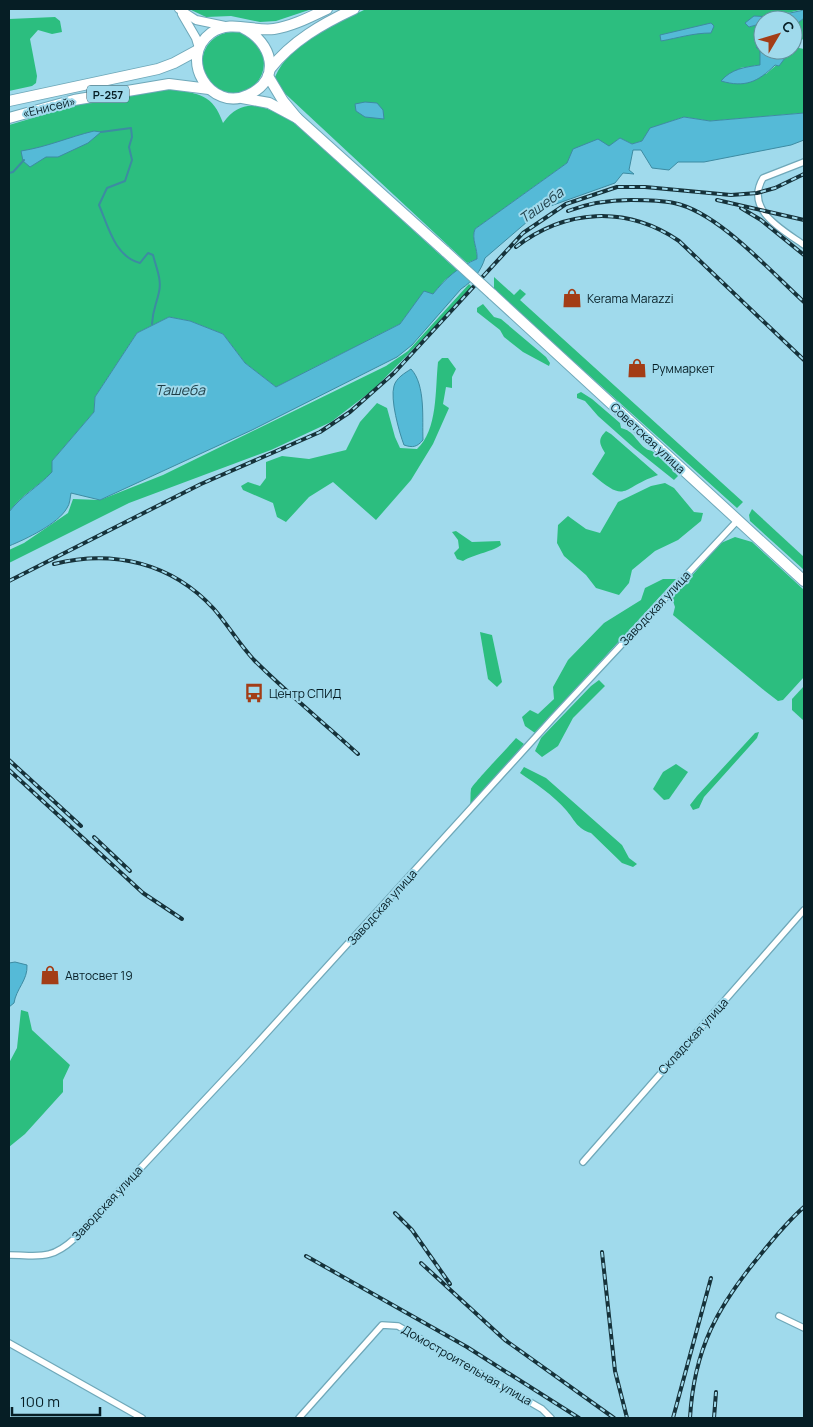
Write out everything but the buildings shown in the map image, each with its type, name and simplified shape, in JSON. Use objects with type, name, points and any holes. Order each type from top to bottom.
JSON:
[{"type":"main road","points":[[227,26],[260,30],[280,28],[327,9]]},
{"type":"main road","points":[[241,98],[255,91],[282,52],[298,40],[354,9]]},
{"type":"main road","name":"«Енисей»","points":[[9,101],[158,69],[174,63],[198,49],[210,33],[227,26]]},
{"type":"main road","points":[[243,28],[253,32],[264,45],[270,60],[269,72],[283,101],[297,118]]},
{"type":"main road","points":[[198,49],[198,71],[209,89]]},
{"type":"main road","name":"«Енисей»","points":[[9,118],[74,100],[169,84],[209,89],[225,98],[241,98],[269,104],[297,118]]},
{"type":"main road","name":"Советская улица","points":[[297,118],[492,294],[804,582]]},
{"type":"street","points":[[179,9],[196,20],[227,26]]},
{"type":"street","points":[[179,9],[190,25],[198,49]]},
{"type":"street","points":[[804,162],[763,178],[758,193],[761,209],[766,217],[804,246]]},
{"type":"street","name":"Заводская улица","points":[[9,1255],[45,1256],[64,1249],[74,1240],[737,520]]},
{"type":"street","name":"Складская улица","points":[[583,1162],[804,910]]},
{"type":"street","points":[[779,1316],[804,1328]]},
{"type":"street","name":"Домостроительная улица","points":[[299,1418],[382,1325],[390,1324],[398,1326],[474,1368],[542,1409],[551,1418]]},
{"type":"street","points":[[9,1343],[142,1418]]},
{"type":"green space","points":[[189,9],[312,9],[276,21],[260,22],[231,16],[206,17]]},
{"type":"green space","points":[[366,9],[804,9],[753,10],[753,17],[746,23],[749,27],[753,26],[753,60],[760,60],[760,65],[740,68],[766,74],[783,60],[803,60],[804,49],[804,113],[710,121],[684,117],[651,128],[642,141],[632,144],[620,138],[610,146],[567,163],[475,229],[477,259],[467,263],[278,87],[275,77],[291,54],[302,44],[327,28]]},
{"type":"green space","points":[[55,17],[60,21],[62,32],[52,34],[38,30],[30,39],[37,76],[36,83],[32,86],[9,91],[9,19]]},
{"type":"green space","points":[[804,18],[803,39],[803,19]]},
{"type":"green space","points":[[233,32],[245,34],[255,41],[262,51],[264,63],[262,75],[255,85],[245,92],[233,94],[221,92],[211,85],[204,75],[202,63],[204,51],[211,41],[221,34]]},
{"type":"green space","points":[[171,89],[190,92],[204,97],[215,106],[223,123],[239,108],[257,106],[276,112],[295,123],[458,271],[445,280],[433,294],[424,292],[400,324],[276,387],[245,363],[223,334],[190,321],[169,317],[137,333],[95,397],[94,412],[52,461],[52,472],[19,500],[9,512],[9,125],[77,105]]},
{"type":"green space","points":[[494,277],[514,295],[520,289],[526,294],[520,300],[743,502],[737,508],[494,290]]},
{"type":"green space","points":[[469,284],[473,288],[374,389],[331,422],[271,450],[129,503],[9,563],[9,550],[24,543],[68,513],[73,499],[100,500],[163,475],[386,366],[408,351]]},
{"type":"green space","points":[[483,304],[494,317],[501,319],[546,357],[550,363],[549,366],[523,352],[504,337],[500,330],[477,312],[477,308]]},
{"type":"green space","points":[[442,358],[448,358],[456,369],[452,377],[452,388],[446,387],[443,404],[449,408],[433,444],[411,480],[376,520],[333,482],[309,497],[286,522],[277,517],[273,503],[243,490],[241,486],[248,482],[260,486],[266,478],[266,462],[282,456],[309,459],[346,450],[360,422],[377,403],[387,408],[400,448],[417,449],[424,441],[432,421],[436,397],[438,362]]},
{"type":"green space","points":[[581,392],[620,423],[621,428],[632,434],[646,449],[652,451],[678,476],[674,480],[634,448],[598,416],[585,401],[577,398],[577,394]]},
{"type":"green space","points":[[606,431],[658,475],[630,489],[619,491],[612,489],[592,474],[605,453],[600,442],[601,437]]},
{"type":"green space","points":[[665,483],[674,488],[694,512],[703,513],[701,521],[678,540],[655,551],[632,570],[629,583],[619,595],[596,588],[586,575],[564,556],[557,543],[558,525],[568,516],[586,529],[600,533],[618,502],[651,486]]},
{"type":"green space","points":[[752,509],[804,557],[804,570],[750,521],[749,515]]},
{"type":"green space","points":[[456,531],[472,542],[500,541],[501,545],[463,561],[457,559],[454,553],[459,548],[458,540],[452,532]]},
{"type":"green space","points":[[735,537],[752,542],[804,590],[804,677],[783,700],[778,701],[765,691],[673,615],[675,607],[672,598],[721,543]]},
{"type":"green space","points":[[663,579],[676,579],[535,733],[525,726],[522,717],[530,710],[538,714],[554,699],[553,687],[568,660],[604,623],[641,600],[645,588]]},
{"type":"green space","points":[[480,632],[492,635],[502,682],[497,687],[488,679]]},
{"type":"green space","points":[[599,680],[605,686],[573,718],[558,746],[542,757],[535,751],[541,738]]},
{"type":"green space","points":[[804,686],[804,721],[792,710],[792,699]]},
{"type":"green space","points":[[759,732],[757,738],[704,797],[699,808],[693,810],[690,805],[697,796],[755,733]]},
{"type":"green space","points":[[516,738],[524,744],[479,798],[470,805],[471,789],[473,786]]},
{"type":"green space","points":[[676,764],[688,772],[669,799],[664,800],[653,789],[663,772]]},
{"type":"green space","points":[[524,767],[546,778],[622,845],[629,858],[637,864],[633,867],[622,863],[591,833],[579,826],[556,799],[520,773]]},
{"type":"green space","points":[[21,1010],[28,1012],[32,1030],[70,1065],[63,1080],[63,1092],[25,1134],[9,1147],[9,1063],[17,1048]]},
{"type":"water","points":[[753,17],[753,26],[749,27],[745,23]]},
{"type":"water","points":[[711,23],[714,26],[711,33],[661,41],[660,35]]},
{"type":"water","points":[[760,60],[784,60],[779,66],[775,65],[763,76],[751,82],[737,84],[721,81],[734,71],[760,65]]},
{"type":"water","points":[[365,102],[377,103],[383,110],[384,119],[365,117],[356,111],[355,104]]},
{"type":"water","name":"Ташеба","points":[[804,113],[804,140],[791,145],[704,162],[678,162],[669,170],[652,168],[641,150],[633,150],[629,170],[634,174],[623,173],[615,183],[542,209],[485,258],[473,279],[461,289],[412,345],[397,357],[252,430],[100,500],[71,493],[68,506],[57,520],[9,546],[9,512],[52,472],[52,461],[94,412],[95,397],[137,333],[169,317],[190,321],[223,334],[245,363],[276,387],[400,324],[424,291],[433,294],[442,283],[464,265],[477,259],[475,229],[567,163],[573,149],[598,139],[609,146],[620,138],[632,144],[642,141],[650,128],[684,117],[710,121]]},
{"type":"water","points":[[94,131],[101,132],[88,143],[58,157],[46,157],[30,167],[23,161],[21,151]]},
{"type":"water","points":[[411,369],[419,384],[423,413],[423,440],[412,447],[404,445],[393,399],[395,383]]},
{"type":"water","points":[[15,962],[27,965],[27,970],[14,1003],[9,1007],[9,963]]},
{"type":"waterway","points":[[101,132],[131,128],[132,137],[129,147],[132,160],[125,181],[107,188],[99,205],[109,231],[118,248],[124,254],[131,260],[140,263],[148,253],[153,255],[160,287],[152,324]]},
{"type":"waterway","points":[[9,173],[13,172],[24,160]]},
{"type":"railway","points":[[9,581],[201,484],[320,432],[350,412],[394,373],[523,233],[566,204],[617,187],[645,187],[731,195],[757,193],[775,188],[804,174]]},
{"type":"railway","points":[[568,211],[591,204],[623,200],[663,201],[691,209],[726,230],[760,259],[804,302]]},
{"type":"railway","points":[[717,200],[804,220]]},
{"type":"railway","points":[[741,208],[761,220],[804,255]]},
{"type":"railway","points":[[516,247],[535,234],[555,225],[575,219],[596,216],[638,221],[659,229],[679,241],[804,360]]},
{"type":"railway","points":[[54,564],[98,558],[119,560],[140,564],[180,580],[214,609],[254,660],[358,754]]},
{"type":"railway","points":[[9,760],[81,826]]},
{"type":"railway","points":[[9,770],[143,893],[182,919]]},
{"type":"railway","points":[[94,837],[130,871]]},
{"type":"railway","points":[[690,1418],[692,1393],[697,1371],[703,1350],[720,1311],[745,1273],[804,1207]]},
{"type":"railway","points":[[395,1213],[412,1230],[450,1284]]},
{"type":"railway","points":[[602,1252],[615,1371],[627,1418]]},
{"type":"railway","points":[[306,1256],[467,1347],[579,1418]]},
{"type":"railway","points":[[421,1263],[505,1340],[614,1418]]},
{"type":"railway","points":[[673,1418],[711,1278]]},
{"type":"railway","points":[[714,1418],[716,1392]]},
{"type":"place","name":"Kerama Marazzi","points":[[572,298]]},
{"type":"place","name":"Руммаркет","points":[[637,368]]},
{"type":"place","name":"Центр СПИД","points":[[254,693]]},
{"type":"place","name":"Автосвет 19","points":[[50,975]]}]
